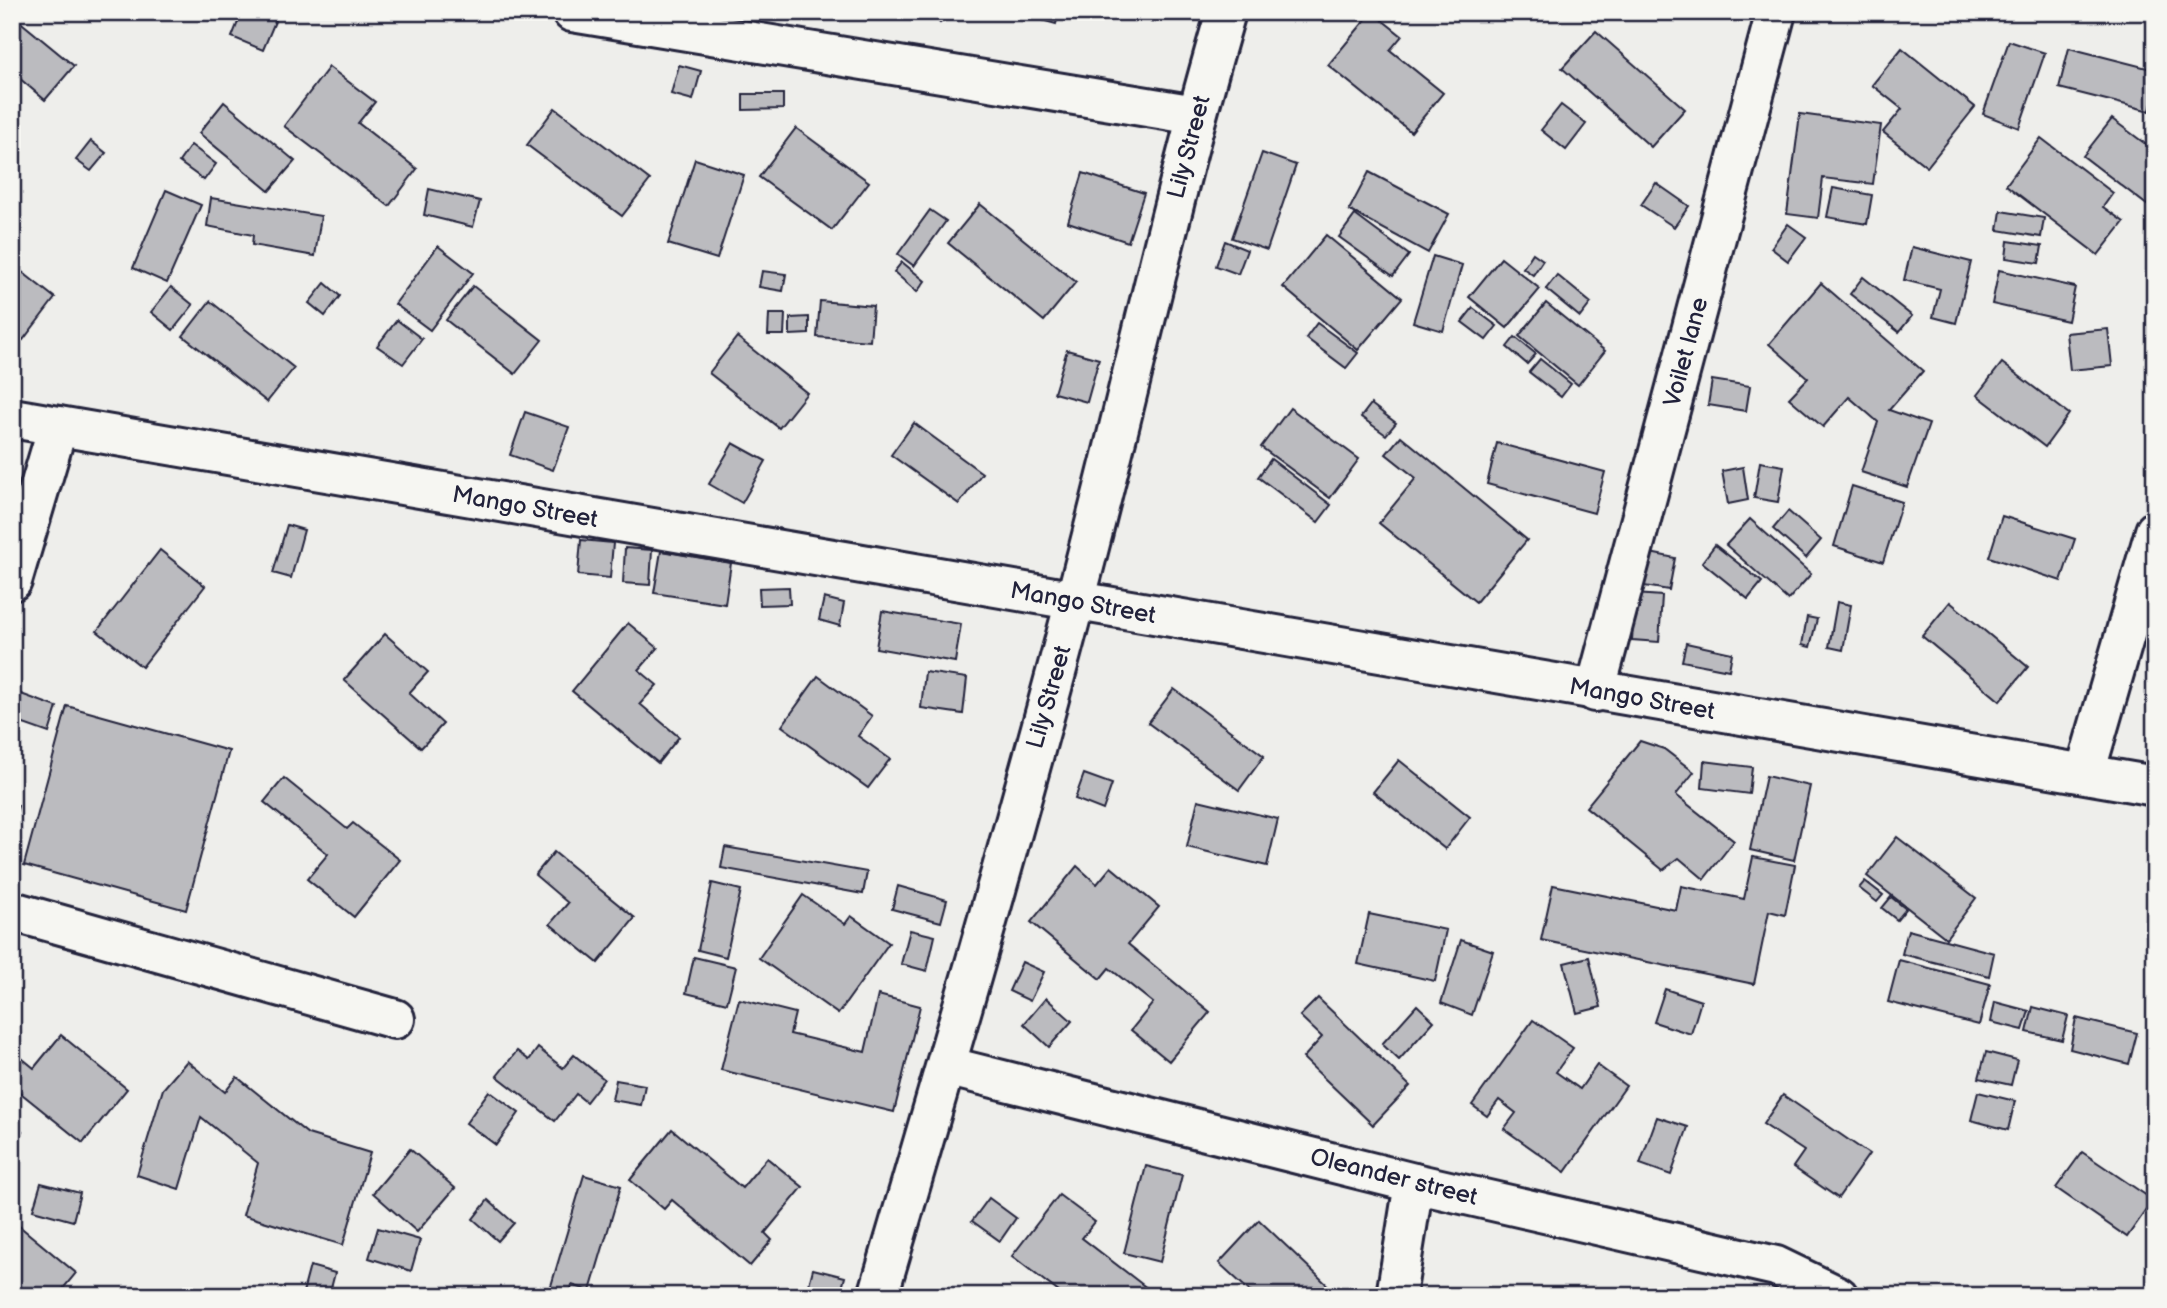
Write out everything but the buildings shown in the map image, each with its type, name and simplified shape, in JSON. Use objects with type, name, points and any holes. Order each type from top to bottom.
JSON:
[{"type":"street","points":[[572,12],[723,25],[1196,115]]},
{"type":"street","name":"Lily Street","points":[[878,1296],[946,1066],[1075,601],[1196,115],[1226,12]]},
{"type":"street","name":"Voilet lane","points":[[1595,692],[1776,12]]},
{"type":"street","name":"Mango Street","points":[[12,418],[1595,692],[2155,786]]},
{"type":"street","points":[[12,582],[58,426]]},
{"type":"street","points":[[2085,773],[2155,531]]},
{"type":"street","points":[[12,911],[395,1019]]},
{"type":"street","name":"Oleander street","points":[[946,1066],[1415,1183],[1776,1266],[1838,1296]]},
{"type":"street","points":[[1396,1296],[1415,1183]]}]
